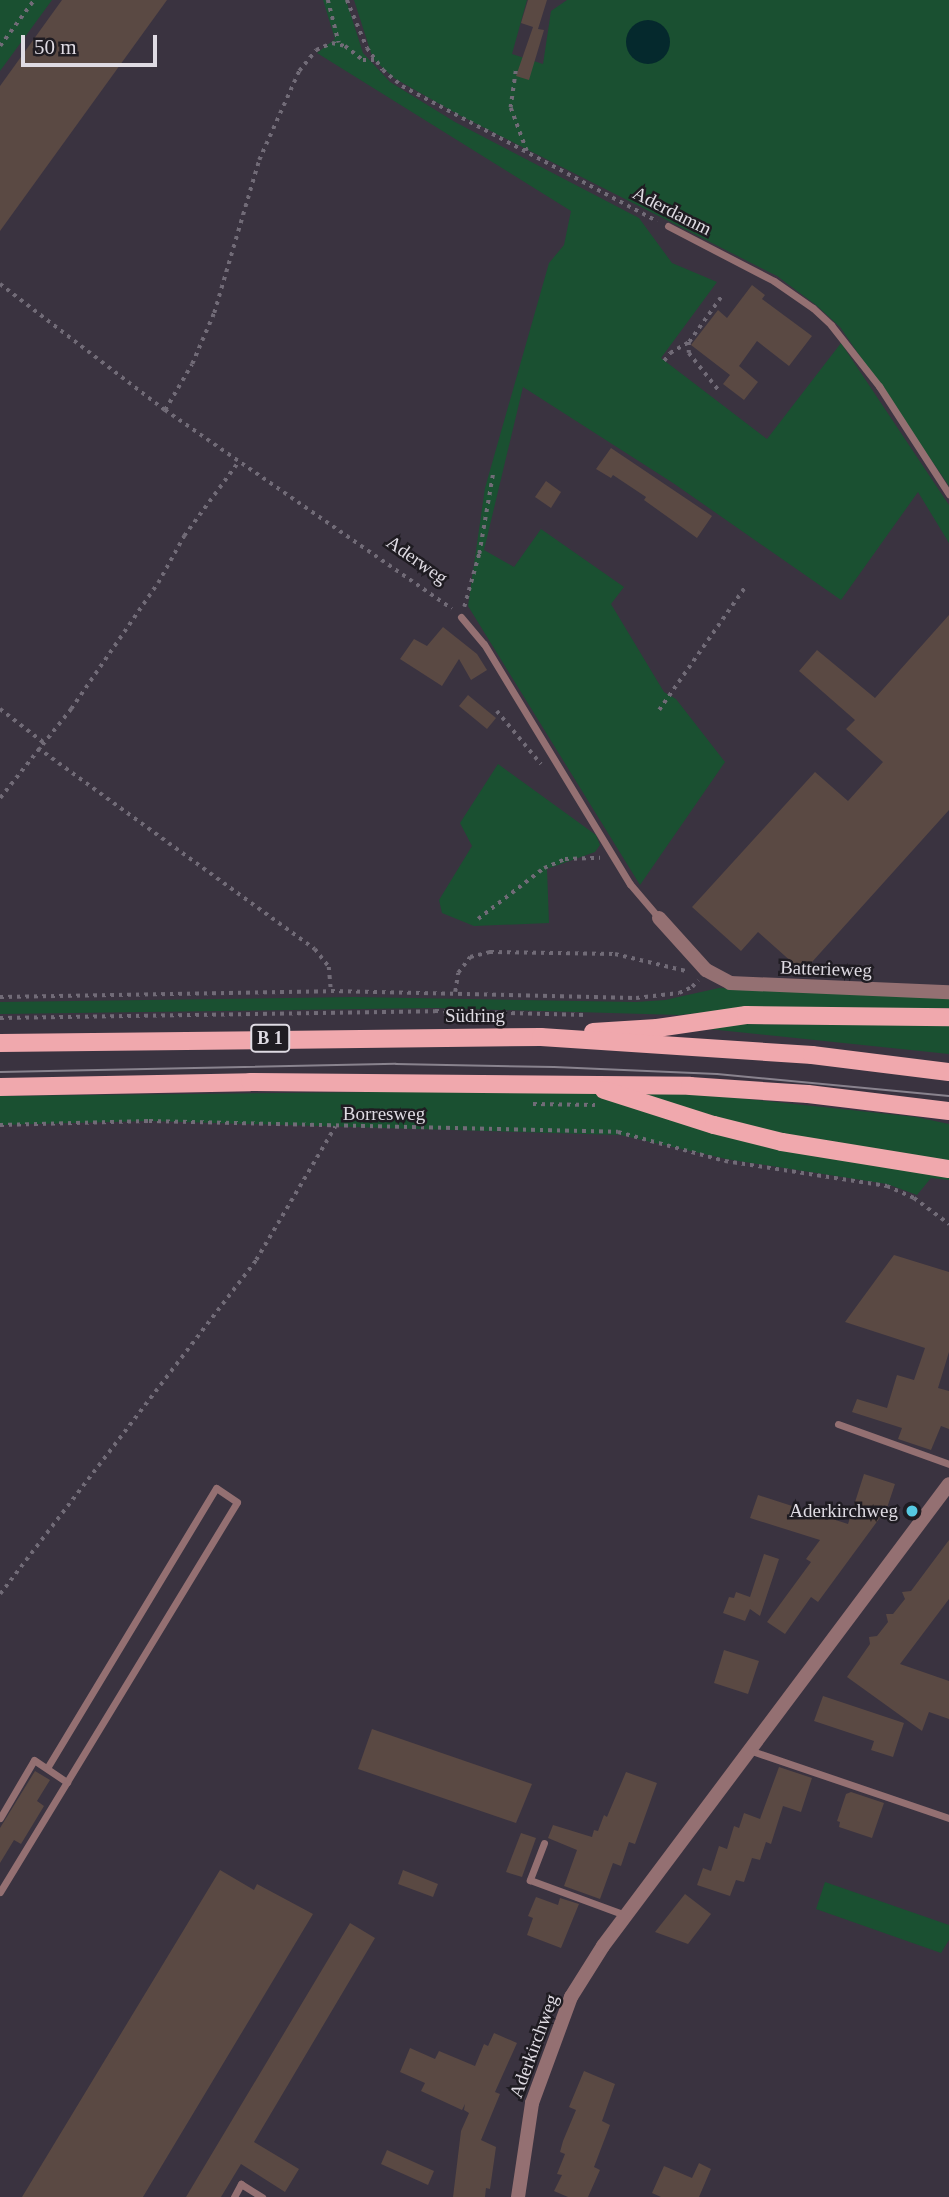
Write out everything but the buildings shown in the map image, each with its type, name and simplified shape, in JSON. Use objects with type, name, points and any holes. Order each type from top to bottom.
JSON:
[{"type":"main road","points":[[541,1037],[657,1028],[746,1015],[949,1017]]},
{"type":"main road","name":"Südring","points":[[0,1043],[541,1037],[812,1055],[949,1072]]},
{"type":"main road","points":[[0,1087],[250,1082],[580,1083],[690,1086],[808,1094],[949,1111]]},
{"type":"main road","points":[[580,1083],[714,1125],[782,1142],[949,1169]]},
{"type":"street","points":[[659,918],[706,970]]},
{"type":"street","name":"Batterieweg","points":[[706,970],[730,983],[749,985],[949,992]]},
{"type":"street","name":"Aderkirchweg","points":[[518,2197],[531,2103],[571,1997],[626,1916],[748,1750],[949,1484]]},
{"type":"lane","name":"Aderdamm","points":[[668,226],[774,281],[813,308],[831,325],[879,386],[949,494]]},
{"type":"lane","points":[[461,617],[484,644],[631,884],[659,918]]},
{"type":"lane","points":[[838,1424],[949,1464]]},
{"type":"lane","points":[[0,1892],[237,1502],[216,1488],[47,1768]]},
{"type":"lane","points":[[748,1750],[949,1818]]},
{"type":"lane","points":[[0,1818],[34,1760],[67,1782]]},
{"type":"lane","points":[[544,1843],[530,1880],[626,1916]]},
{"type":"lane","points":[[0,1872],[9,1878]]},
{"type":"lane","points":[[234,2197],[241,2184],[262,2197]]},
{"type":"path","points":[[0,46],[34,0]]},
{"type":"path","points":[[328,0],[339,43],[363,60],[374,60]]},
{"type":"path","name":"Aderdamm","points":[[346,0],[358,32],[374,60],[392,79],[415,95],[668,226]]},
{"type":"path","points":[[165,410],[192,364],[214,313],[259,160],[285,97],[299,71],[316,50],[339,43]]},
{"type":"path","points":[[516,71],[511,107],[528,153]]},
{"type":"path","name":"Aderweg","points":[[0,284],[165,410],[439,597],[461,617]]},
{"type":"path","points":[[664,361],[670,353],[689,342],[721,297]]},
{"type":"path","points":[[689,342],[689,354],[720,393]]},
{"type":"path","points":[[0,798],[71,709],[159,583],[184,536],[239,461]]},
{"type":"path","points":[[461,617],[474,574],[493,473]]},
{"type":"path","points":[[659,710],[745,587]]},
{"type":"path","points":[[0,709],[43,742]]},
{"type":"path","points":[[497,711],[532,755],[547,768]]},
{"type":"path","points":[[38,748],[315,949],[329,967],[331,991]]},
{"type":"path","points":[[478,919],[544,868],[565,859],[615,858]]},
{"type":"path","points":[[455,992],[458,973],[470,957],[490,952],[615,954],[684,971],[706,970]]},
{"type":"path","points":[[0,997],[331,991],[664,996],[692,987],[706,970]]},
{"type":"path","points":[[0,1125],[149,1121],[335,1127]]},
{"type":"path","name":"Borresweg","points":[[0,1594],[256,1260],[335,1127],[618,1132],[725,1161],[887,1186],[914,1198],[949,1224]]},
{"type":"green space","points":[[0,0],[52,0],[0,71]]},
{"type":"green space","points":[[323,0],[346,0],[363,53],[390,82],[455,122],[639,218],[672,263],[717,282],[661,358],[767,439],[841,343],[949,505],[949,543],[918,492],[841,600],[673,483],[523,387],[484,550],[514,567],[541,529],[624,587],[611,604],[664,692],[676,699],[725,762],[640,885],[468,606],[485,488],[549,263],[564,245],[571,211],[317,53],[335,39]]},
{"type":"green space","points":[[354,0],[527,0],[512,54],[543,64],[551,11],[567,0],[949,0],[949,486],[840,327],[816,305],[777,276],[459,115],[394,78],[373,59]]},
{"type":"green space","points":[[498,764],[596,835],[600,845],[595,852],[547,869],[549,923],[474,926],[442,913],[439,900],[472,846],[460,823]]},
{"type":"green space","points":[[719,988],[949,997],[949,1008],[750,1008],[679,1015],[436,1008],[0,1014],[0,1002],[354,997],[636,1002],[665,1000]]},
{"type":"green space","points":[[734,1024],[949,1025],[949,1054],[699,1028]]},
{"type":"green space","points":[[580,1090],[710,1095],[916,1117],[949,1124],[949,1180],[931,1178],[917,1195],[887,1184],[726,1159],[620,1135],[149,1121],[0,1125],[0,1096]]},
{"type":"green space","points":[[825,1882],[949,1925],[949,1940],[941,1953],[816,1909]]},
{"type":"shaded area","points":[[648,20],[657,21],[664,26],[669,33],[669,51],[664,58],[657,63],[648,64],[639,63],[632,58],[627,51],[626,42],[627,33],[632,26],[639,21]]},
{"type":"tram line","points":[[0,1072],[396,1064],[554,1067],[717,1074],[949,1096]]},
{"type":"place","name":"Aderkirchweg","points":[[912,1511]]}]
